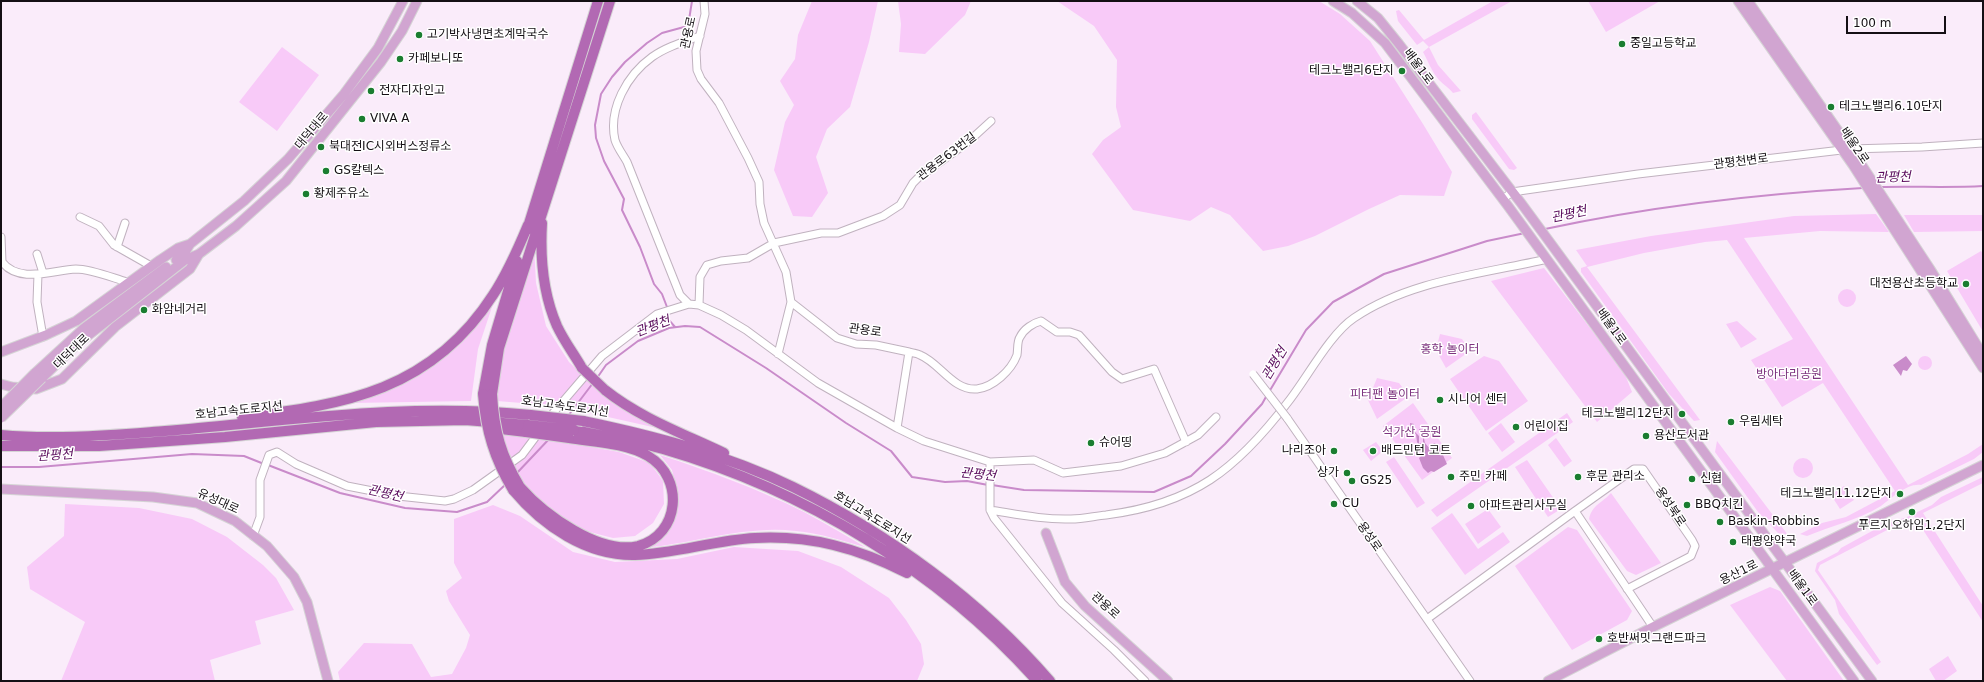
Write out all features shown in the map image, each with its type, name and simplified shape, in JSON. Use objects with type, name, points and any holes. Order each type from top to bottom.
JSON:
[{"type":"highway","points":[[598,1],[492,345],[485,422],[491,445],[502,471],[517,489],[526,505],[547,524],[573,540],[607,553],[636,555],[754,538],[797,538],[861,552],[910,575],[953,601]]},
{"type":"highway","points":[[487,394],[499,348],[610,1]]},
{"type":"highway","points":[[546,199],[543,218],[542,248],[547,296],[557,325],[582,368],[605,390],[641,414],[792,487]]},
{"type":"highway","points":[[99,436],[110,430],[300,410],[358,397],[394,384],[436,359],[472,324],[494,294],[528,225]]},
{"type":"highway","name":"호남고속도로지선","points":[[1,435],[99,436],[382,412],[467,410],[528,424]]},
{"type":"highway","name":"호남고속도로지선","points":[[1,446],[99,446],[225,437],[345,424],[444,420],[457,425],[528,424],[583,421],[619,428],[680,445],[738,464],[792,487],[870,530],[935,574],[1003,633],[1032,660],[1050,681]]},
{"type":"highway","points":[[517,489],[553,517],[578,532],[600,541],[621,546],[636,546],[658,535],[668,520],[674,498],[671,481],[663,468],[641,452],[528,424]]},
{"type":"highway","name":"호남고속도로지선","points":[[571,434],[614,437],[662,449],[709,464],[788,496],[864,540],[930,582],[997,640],[1037,681]]},
{"type":"main road","name":"대덕대로","points":[[1,352],[43,337],[76,321],[151,266],[178,248],[190,244],[244,201],[288,159],[344,94],[374,54],[403,1]]},
{"type":"main road","name":"대덕대로","points":[[38,376],[185,260],[199,254],[236,226],[286,181],[381,62],[402,31],[417,1]]},
{"type":"main road","name":"배울1로","points":[[1333,1],[1352,13],[1384,43],[1505,202],[1774,569],[1854,681]]},
{"type":"main road","name":"배울1로","points":[[1357,1],[1378,18],[1400,44],[1521,203],[1693,440],[1786,562],[1872,681]]},
{"type":"main road","name":"배울2로","points":[[1738,1],[1847,150]]},
{"type":"main road","name":"배울2로","points":[[1748,1],[1857,165],[1893,213],[1983,356]]},
{"type":"main road","name":"배울2로","points":[[1857,165],[1883,214],[1983,368]]},
{"type":"main road","name":"대덕대로","points":[[38,376],[84,328],[184,254],[190,244]]},
{"type":"main road","name":"대덕대로","points":[[1,384],[36,389],[62,379],[115,327],[190,269],[199,254]]},
{"type":"main road","points":[[1,407],[38,376]]},
{"type":"main road","points":[[1,418],[38,376]]},
{"type":"main road","name":"용산1로","points":[[1554,680],[1653,627],[1774,569],[1983,465]]},
{"type":"main road","name":"유성대로","points":[[1,489],[154,497],[197,503],[235,521],[267,546],[294,577],[307,602],[328,681]]},
{"type":"main road","name":"관용로","points":[[1046,533],[1065,582],[1086,606],[1168,681]]},
{"type":"street","name":"관용로","points":[[704,1],[705,14],[696,51],[697,70],[701,79],[719,103],[748,158],[758,182],[760,204],[764,223],[786,272],[791,302],[837,338],[856,344],[876,345],[921,355],[963,387],[974,389],[985,388],[999,379],[1016,357],[1019,337],[1033,323],[1041,321],[1057,332],[1070,332],[1079,335],[1112,372],[1122,379],[1154,369],[1186,442]]},
{"type":"street","points":[[686,305],[680,295],[627,162],[616,141],[614,128],[616,107],[620,93],[642,65],[652,56],[678,43],[700,36]]},
{"type":"street","name":"관용로63번길","points":[[774,243],[821,233],[838,233],[883,216],[900,205],[913,183],[919,177],[968,142],[991,121]]},
{"type":"street","name":"관평천변로","points":[[1505,202],[1512,192],[1638,174],[1847,150],[1983,143]]},
{"type":"street","points":[[80,217],[99,226],[109,241],[117,247],[151,266]]},
{"type":"street","points":[[117,247],[125,223]]},
{"type":"street","points":[[1,237],[4,264],[14,272],[40,274],[77,269],[128,282]]},
{"type":"street","points":[[699,305],[700,277],[707,265],[720,261],[748,258],[774,243]]},
{"type":"street","points":[[37,254],[40,274],[37,302],[43,337]]},
{"type":"street","points":[[990,510],[1045,518],[1071,519],[1130,512],[1161,505],[1188,494],[1230,466],[1265,432],[1300,387],[1332,340],[1353,318],[1380,303],[1413,290],[1545,257]]},
{"type":"street","points":[[778,354],[791,302]]},
{"type":"street","points":[[253,536],[260,517],[260,480],[269,455],[277,452],[296,464],[347,486],[445,501],[454,499],[473,490],[522,455],[560,404],[582,381],[602,356],[657,314],[686,305],[699,305],[721,315],[818,383],[897,428],[924,441],[990,462],[1034,460],[1063,473],[1120,466],[1165,453],[1198,435],[1216,417]]},
{"type":"street","points":[[897,428],[909,352]]},
{"type":"street","name":"용성로","points":[[1253,374],[1287,418],[1470,681]]},
{"type":"street","points":[[990,462],[990,510],[1007,537],[1062,603],[1114,650],[1145,681]]},
{"type":"street","name":"용성북로","points":[[1427,619],[1634,469],[1644,469],[1695,546],[1691,556],[1627,588]]},
{"type":"street","points":[[1575,511],[1653,627]]},
{"type":"green space","points":[[812,1],[878,1],[869,42],[850,107],[827,129],[816,157],[828,193],[812,217],[793,216],[774,170],[785,122],[794,105],[780,81],[795,59],[798,35]]},
{"type":"green space","points":[[898,1],[971,1],[965,15],[925,54],[899,52],[901,24]]},
{"type":"green space","points":[[1057,1],[1319,1],[1340,14],[1370,41],[1452,172],[1444,196],[1400,195],[1315,236],[1288,246],[1263,251],[1230,215],[1211,207],[1190,221],[1133,210],[1092,154],[1103,140],[1121,127],[1116,107],[1117,60],[1094,26]]},
{"type":"green space","points":[[1493,1],[1512,1],[1429,47],[1423,41],[1417,45],[1398,21],[1396,11],[1399,10],[1424,40]]},
{"type":"green space","points":[[1588,1],[1660,1],[1606,32]]},
{"type":"green space","points":[[282,47],[319,75],[277,131],[239,102]]},
{"type":"green space","points":[[1429,47],[1438,65],[1461,91],[1453,93],[1439,80],[1423,52]]},
{"type":"green space","points":[[1476,112],[1517,168],[1514,170],[1509,169],[1472,119],[1472,115]]},
{"type":"green space","name":"방아다리공원","points":[[1876,214],[1889,232],[1820,231],[1744,238],[1908,485],[1968,454],[1983,444],[1983,452],[1974,459],[1921,485],[1910,486],[1872,511],[1807,536],[1800,534],[1822,523],[1846,517],[1895,491],[1823,383],[1782,407],[1751,360],[1793,339],[1727,240],[1705,242],[1644,253],[1587,267],[1700,420],[1694,421],[1669,394],[1581,272],[1581,268],[1587,266],[1576,250],[1651,236],[1794,216]]},
{"type":"green space","points":[[1904,215],[1983,215],[1983,231],[1914,232]]},
{"type":"green space","points":[[534,246],[536,283],[546,326],[569,362],[607,398],[657,428],[559,406],[497,401],[503,348]]},
{"type":"green space","points":[[1981,251],[1983,254],[1982,330],[1947,271]]},
{"type":"green space","points":[[1544,268],[1624,372],[1632,392],[1597,422],[1491,281]]},
{"type":"green space","points":[[1847,289],[1853,292],[1856,298],[1853,304],[1847,307],[1841,304],[1838,298],[1841,292]]},
{"type":"green space","points":[[493,304],[478,349],[471,401],[351,403],[402,384],[430,368],[455,346]]},
{"type":"green space","points":[[1737,321],[1757,339],[1741,348],[1726,324]]},
{"type":"green space","name":"홍학 놀이터","points":[[1440,334],[1462,339],[1470,351],[1446,368],[1436,350]]},
{"type":"green space","points":[[1484,356],[1499,361],[1528,401],[1486,431],[1450,379]]},
{"type":"green space","points":[[1922,356],[1928,356],[1932,360],[1932,366],[1928,370],[1922,370],[1918,366],[1918,360]]},
{"type":"green space","name":"피터팬 놀이터","points":[[1377,378],[1399,383],[1409,396],[1377,419],[1368,400]]},
{"type":"green space","name":"석가산 공원","points":[[1413,403],[1452,458],[1422,480],[1383,426]]},
{"type":"green space","points":[[1567,413],[1573,422],[1437,517],[1431,510]]},
{"type":"green space","points":[[1501,423],[1515,442],[1502,452],[1488,433]]},
{"type":"green space","points":[[497,430],[534,435],[521,453],[508,460]]},
{"type":"green space","points":[[537,437],[619,452],[650,463],[663,481],[664,504],[653,523],[635,536],[613,538],[582,530],[558,517],[525,487],[511,465]]},
{"type":"green space","points":[[1556,438],[1572,461],[1564,467],[1548,445]]},
{"type":"green space","points":[[1717,441],[1788,535],[1778,533],[1758,512],[1715,452]]},
{"type":"green space","name":"배드민턴 코트","points":[[1376,442],[1383,451],[1371,461],[1363,450]]},
{"type":"green space","points":[[660,455],[715,474],[787,504],[812,516],[865,547],[813,534],[777,530],[738,533],[642,548],[664,531],[677,491],[672,470]]},
{"type":"green space","points":[[1394,457],[1425,503],[1417,508],[1386,462]]},
{"type":"green space","points":[[1803,458],[1810,461],[1813,468],[1810,475],[1803,478],[1796,475],[1793,468],[1796,461]]},
{"type":"green space","points":[[1527,460],[1561,509],[1548,517],[1515,467]]},
{"type":"green space","points":[[1983,477],[1983,483],[1923,513],[1983,606],[1983,622],[1914,516],[1820,565],[1818,570],[1881,662],[1877,665],[1839,614],[1835,600],[1815,571],[1817,563],[1883,525],[1907,517],[1932,505],[1941,497]]},
{"type":"green space","points":[[1844,486],[1854,500],[1840,509],[1831,495]]},
{"type":"green space","points":[[1611,493],[1661,563],[1636,575],[1627,571],[1589,519],[1592,510]]},
{"type":"green space","points":[[65,504],[139,508],[192,519],[227,537],[263,565],[276,578],[294,610],[255,621],[261,644],[210,660],[215,681],[61,681],[85,622],[30,589],[27,567],[64,536]]},
{"type":"green space","points":[[493,505],[520,516],[573,552],[615,562],[677,559],[734,547],[798,551],[841,567],[889,598],[906,620],[921,644],[924,664],[917,681],[340,681],[338,672],[364,643],[412,644],[431,677],[452,674],[466,648],[470,635],[449,601],[446,591],[462,578],[454,563],[454,519]]},
{"type":"green space","points":[[1488,509],[1501,527],[1478,544],[1465,524]]},
{"type":"green space","points":[[1452,513],[1478,549],[1503,532],[1510,542],[1465,575],[1431,528]]},
{"type":"green space","points":[[1568,527],[1577,530],[1632,611],[1627,620],[1572,650],[1515,566]]},
{"type":"green space","points":[[1770,587],[1780,591],[1844,681],[1787,681],[1730,605]]},
{"type":"green space","points":[[1948,656],[1957,671],[1943,681],[1936,681],[1929,669]]},
{"type":"shaded area","points":[[1906,356],[1912,364],[1907,371],[1903,370],[1901,376],[1893,365]]},
{"type":"shaded area","points":[[1410,423],[1414,424],[1413,430],[1419,436],[1419,443],[1423,443],[1423,435],[1420,433],[1419,429],[1425,430],[1427,434],[1424,438],[1425,443],[1430,449],[1434,443],[1438,445],[1441,448],[1441,454],[1443,455],[1447,464],[1434,472],[1431,471],[1428,473],[1423,468],[1419,458],[1424,453],[1417,442],[1416,434],[1411,431]]},
{"type":"waterway","points":[[675,327],[668,319],[667,307],[662,294],[654,284],[640,247],[622,210],[624,199],[604,161],[596,138],[595,125],[601,94],[612,77],[625,62],[647,43],[662,33],[684,27],[689,20],[692,1]]},
{"type":"waterway","name":"관평천","points":[[1880,187],[1983,186]]},
{"type":"waterway","name":"관평천","points":[[1545,229],[1623,214],[1703,202],[1863,188]]},
{"type":"waterway","name":"관평천","points":[[1269,392],[1306,330],[1333,302],[1384,274],[1487,241],[1525,233]]},
{"type":"waterway","name":"관평천","points":[[597,378],[606,365],[638,341],[669,328],[685,326],[700,327],[766,368],[846,423],[891,451],[912,477],[945,482],[967,481],[988,485]]},
{"type":"waterway","name":"관평천","points":[[568,416],[593,383]]},
{"type":"waterway","name":"관평천","points":[[992,485],[1024,490],[1154,492],[1191,476],[1225,444],[1262,404],[1267,395]]},
{"type":"waterway","name":"관평천","points":[[516,474],[550,438]]},
{"type":"waterway","name":"관평천","points":[[1,467],[39,467],[192,454],[244,456],[264,464]]},
{"type":"waterway","name":"관평천","points":[[268,465],[340,493],[405,508],[457,512],[487,502],[506,484]]},
{"type":"place","name":"고기박사냉면초계막국수","points":[[419,35]]},
{"type":"place","name":"중일고등학교","points":[[1622,44]]},
{"type":"place","name":"카페보니또","points":[[400,59]]},
{"type":"place","name":"테크노밸리6단지","points":[[1402,71]]},
{"type":"place","name":"전자디자인고","points":[[371,91]]},
{"type":"place","name":"테크노밸리6.10단지","points":[[1831,107]]},
{"type":"place","name":"VIVA A","points":[[362,119]]},
{"type":"place","name":"북대전IC시외버스정류소","points":[[321,147]]},
{"type":"place","name":"GS칼텍스","points":[[326,171]]},
{"type":"place","name":"황제주유소","points":[[306,194]]},
{"type":"place","name":"대전용산초등학교","points":[[1966,284]]},
{"type":"place","name":"화암네거리","points":[[144,310]]},
{"type":"place","name":"시니어 센터","points":[[1440,400]]},
{"type":"place","name":"테크노밸리12단지","points":[[1682,414]]},
{"type":"place","name":"우림세탁","points":[[1731,422]]},
{"type":"place","name":"어린이집","points":[[1516,427]]},
{"type":"place","name":"용산도서관","points":[[1646,436]]},
{"type":"place","name":"슈어띵","points":[[1091,443]]},
{"type":"place","name":"나리조아","points":[[1334,451]]},
{"type":"place","name":"배드민턴 코트","points":[[1373,451]]},
{"type":"place","name":"상가","points":[[1347,473]]},
{"type":"place","name":"주민 카페","points":[[1451,477]]},
{"type":"place","name":"후문 관리소","points":[[1578,477]]},
{"type":"place","name":"신협","points":[[1692,479]]},
{"type":"place","name":"GS25","points":[[1352,481]]},
{"type":"place","name":"테크노밸리11.12단지","points":[[1900,494]]},
{"type":"place","name":"CU","points":[[1334,504]]},
{"type":"place","name":"BBQ치킨","points":[[1687,505]]},
{"type":"place","name":"아파트관리사무실","points":[[1471,506]]},
{"type":"place","name":"푸르지오하임1,2단지","points":[[1912,512]]},
{"type":"place","name":"Baskin-Robbins","points":[[1720,522]]},
{"type":"place","name":"태평양약국","points":[[1733,542]]},
{"type":"place","name":"호반써밋그랜드파크","points":[[1599,639]]}]
